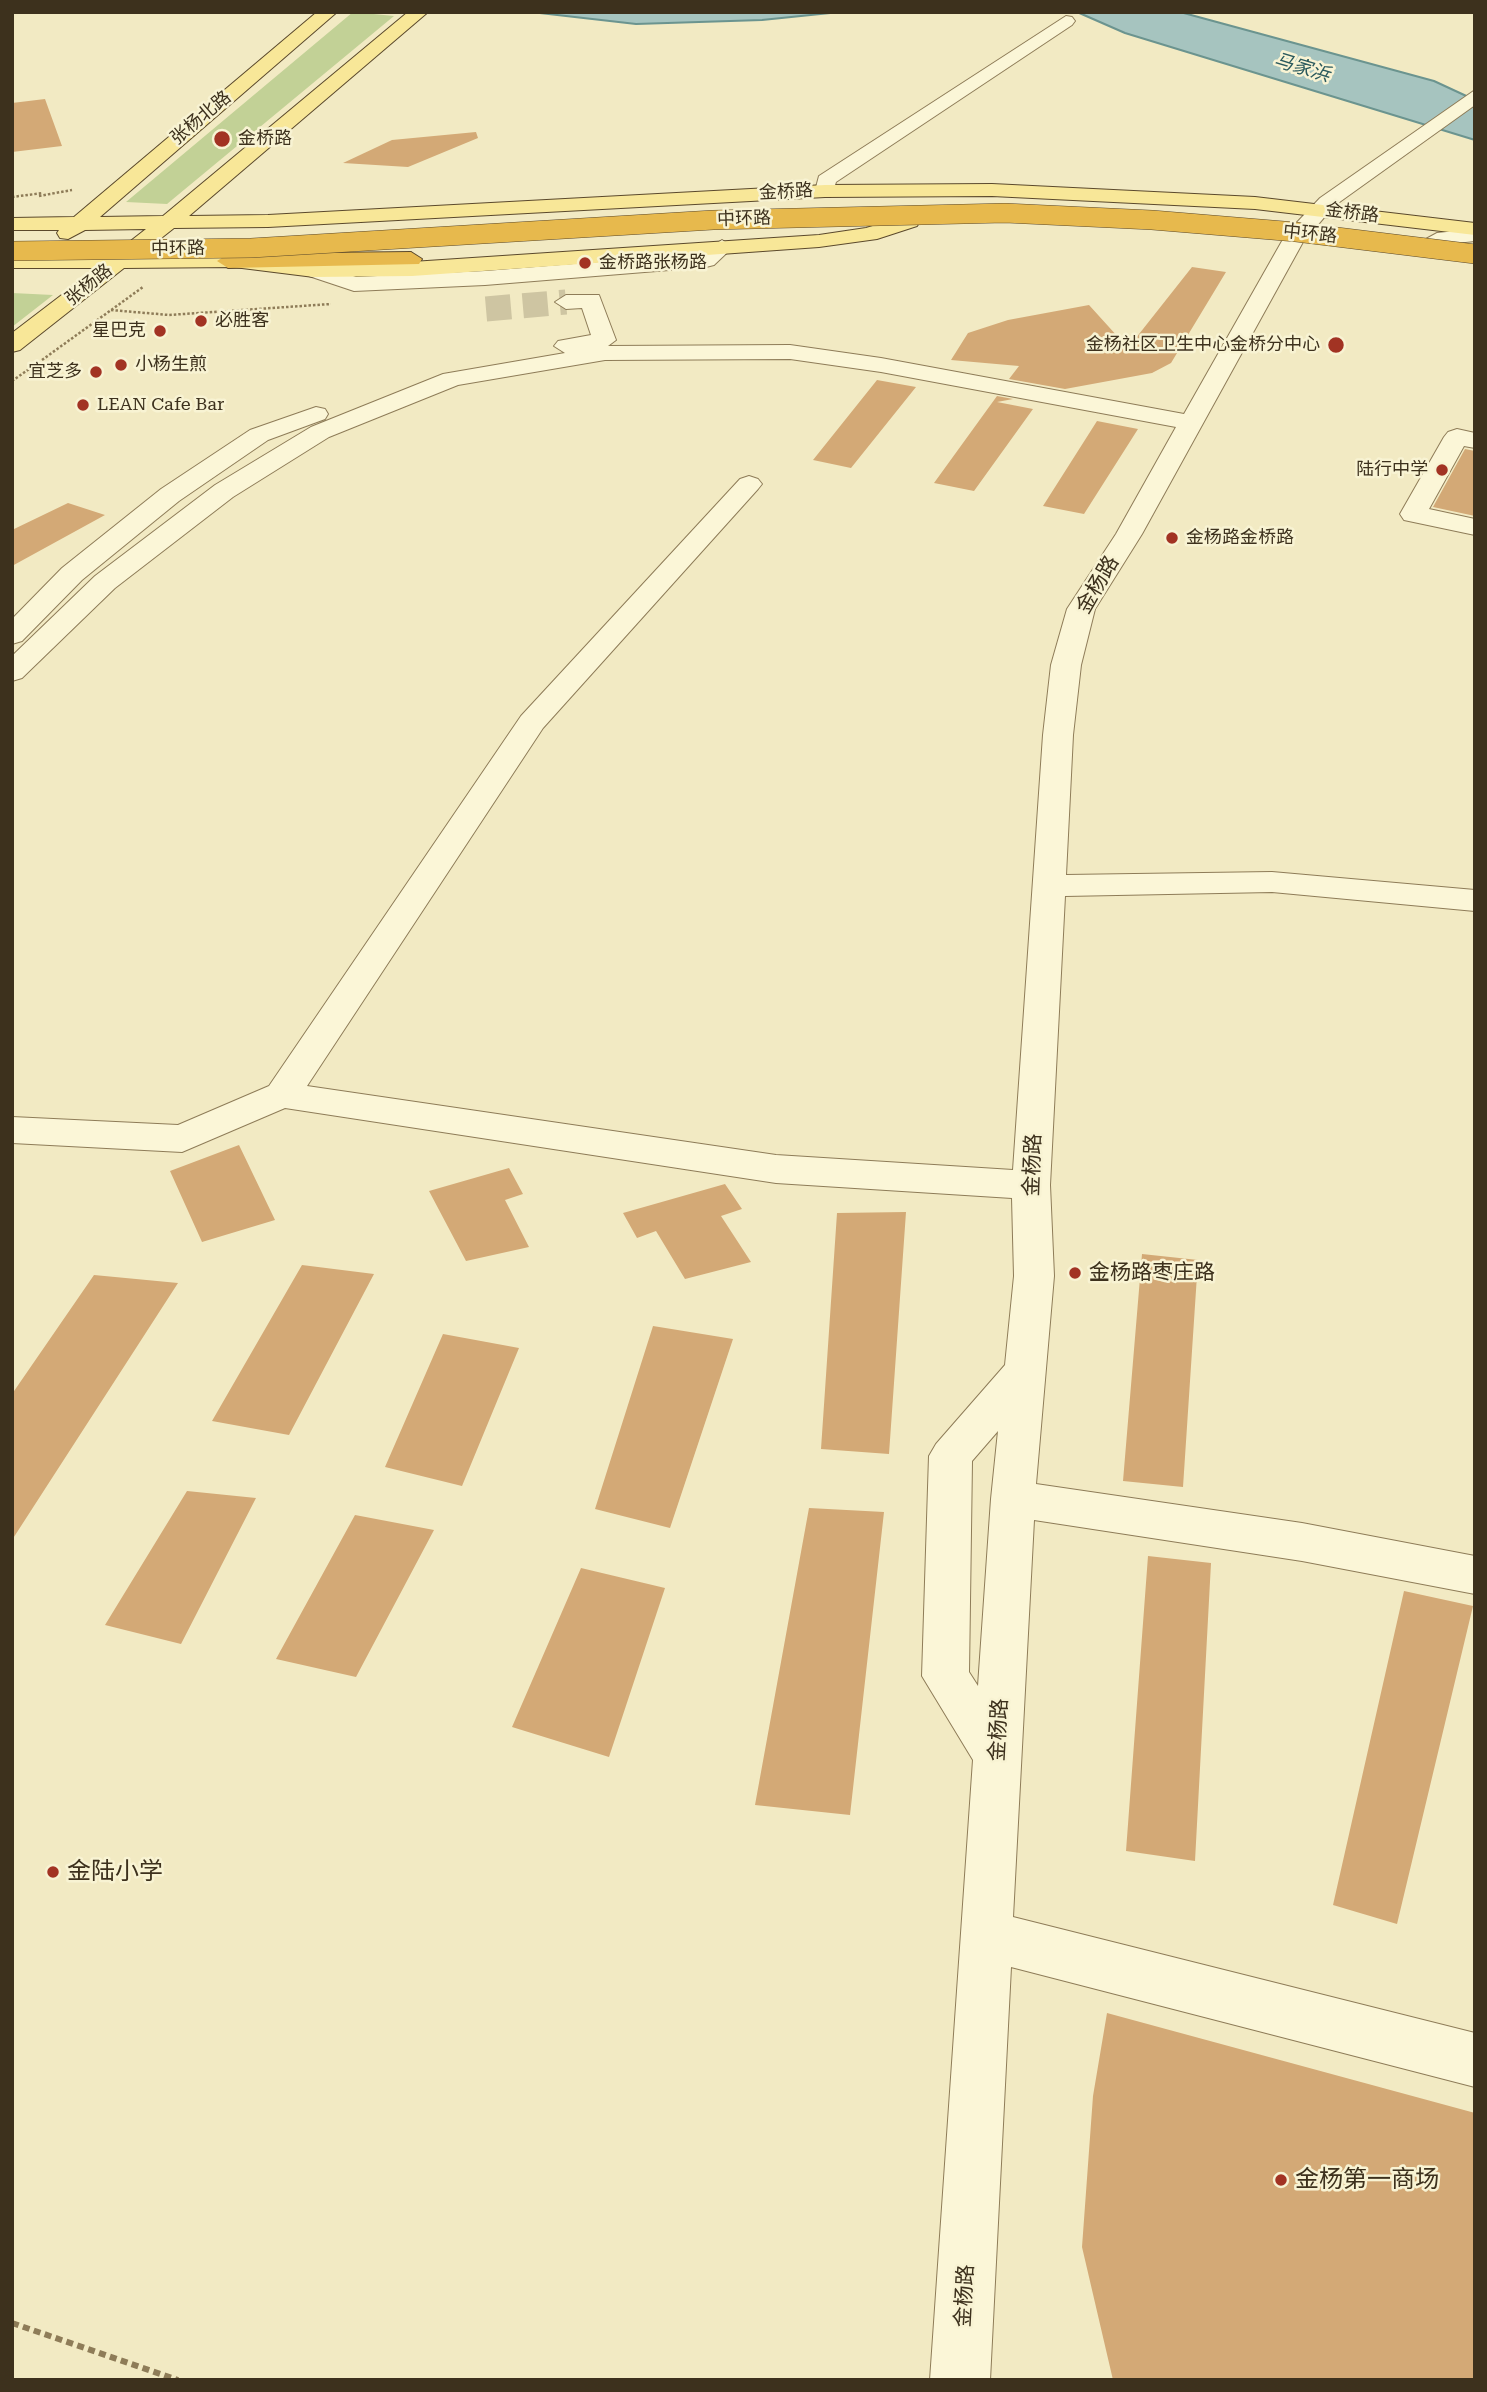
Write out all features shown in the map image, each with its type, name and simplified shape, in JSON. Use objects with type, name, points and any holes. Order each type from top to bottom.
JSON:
[{"type":"highway","name":"中环路","points":[[12,231],[259,229],[707,202],[1000,196],[1227,209],[1475,236]]},
{"type":"highway","name":"中环路","points":[[12,250],[251,248],[713,220],[931,213],[1152,220],[1296,232],[1475,254]]},
{"type":"highway","points":[[931,213],[1217,231],[1475,266]]},
{"type":"highway","points":[[228,261],[411,259],[817,232],[993,229],[1250,240],[1475,266]]},
{"type":"main road","name":"张杨北路","points":[[76,226],[328,12]]},
{"type":"main road","points":[[12,241],[58,241],[106,236],[166,224],[415,15]]},
{"type":"main road","name":"金桥路","points":[[12,224],[166,224],[825,191],[992,190],[1108,194],[1320,210],[1475,229]]},
{"type":"main road","points":[[23,261],[142,243],[460,228],[599,202]]},
{"type":"main road","points":[[659,230],[730,211],[908,213],[1006,205],[1255,218],[1292,216],[1320,210]]},
{"type":"main road","name":"金桥路","points":[[722,247],[843,239],[908,213]]},
{"type":"main road","name":"金桥路","points":[[23,261],[228,261],[395,246],[822,221],[908,213],[1294,239],[1475,266]]},
{"type":"main road","name":"张杨路","points":[[12,345],[166,224]]},
{"type":"main road","points":[[12,279],[23,261],[58,241],[76,226]]},
{"type":"main road","points":[[1294,239],[1320,230],[1349,228],[1475,244]]},
{"type":"main road","name":"金桥路","points":[[228,261],[314,270]]},
{"type":"street","points":[[825,191],[826,180],[1066,21]]},
{"type":"street","name":"金杨路","points":[[960,2380],[1013,1499],[1034,1276],[1031,1185],[1058,735],[1066,665],[1081,609],[1129,534],[1189,422],[1294,239],[1320,210],[1475,96]]},
{"type":"street","points":[[1437,239],[1475,236]]},
{"type":"street","points":[[314,270],[354,284],[485,278],[706,260],[722,247]]},
{"type":"street","points":[[12,635],[72,574],[170,495],[259,436],[438,367],[604,340],[591,300],[566,302]]},
{"type":"street","points":[[12,672],[105,582],[224,491],[320,432],[452,379],[605,353],[790,352],[881,365],[1189,422]]},
{"type":"street","points":[[1475,441],[1457,437],[1413,514],[1475,527]]},
{"type":"street","points":[[282,1095],[532,722],[749,484]]},
{"type":"street","points":[[1049,886],[1272,882],[1475,901]]},
{"type":"street","points":[[12,1130],[182,1139],[282,1095],[776,1169],[1031,1185]]},
{"type":"street","points":[[997,1755],[945,1676],[951,1456],[1023,1373]]},
{"type":"street","points":[[1013,1499],[1302,1542],[1475,1575]]},
{"type":"street","points":[[986,1935],[1475,2060]]},
{"type":"path","points":[[12,197],[72,190]]},
{"type":"path","points":[[12,382],[149,282]]},
{"type":"path","points":[[12,2323],[178,2380]]},
{"type":"green space","points":[[353,12],[394,16],[167,204],[126,202]]},
{"type":"green space","points":[[12,293],[53,295],[12,327]]},
{"type":"water","points":[[531,12],[840,12],[762,20],[636,24]]},
{"type":"water","name":"马家浜","points":[[1077,12],[1180,12],[1434,81],[1475,100],[1475,140],[1125,33]]},
{"type":"building","points":[[45,99],[62,146],[12,152],[12,103]]},
{"type":"building","points":[[476,132],[478,138],[408,167],[343,163],[392,140]]},
{"type":"building","points":[[1192,267],[1226,272],[1171,363],[1152,373],[1065,389],[1009,379],[1019,366],[951,360],[968,333],[1008,320],[1089,305],[1128,348]]},
{"type":"building","points":[[877,380],[916,387],[851,468],[813,460]]},
{"type":"building","points":[[997,396],[1013,399],[997,402],[1033,409],[974,491],[934,483]]},
{"type":"building","points":[[1097,421],[1138,429],[1084,514],[1043,506]]},
{"type":"building","points":[[1465,449],[1475,451],[1475,516],[1433,507]]},
{"type":"building","points":[[68,503],[105,515],[12,566],[12,530]]},
{"type":"building","points":[[239,1145],[275,1220],[202,1242],[170,1171]]},
{"type":"building","points":[[509,1168],[523,1194],[505,1200],[529,1247],[466,1261],[429,1191]]},
{"type":"building","points":[[725,1184],[742,1209],[721,1216],[751,1262],[685,1279],[656,1231],[637,1238],[623,1213]]},
{"type":"building","points":[[906,1212],[889,1454],[821,1449],[837,1213]]},
{"type":"building","points":[[1142,1254],[1198,1260],[1183,1487],[1123,1481]]},
{"type":"building","points":[[302,1265],[374,1274],[289,1435],[212,1421]]},
{"type":"building","points":[[94,1275],[178,1283],[12,1540],[12,1394]]},
{"type":"building","points":[[653,1326],[733,1339],[670,1528],[595,1509]]},
{"type":"building","points":[[443,1334],[519,1348],[462,1486],[385,1467]]},
{"type":"building","points":[[187,1491],[256,1498],[181,1644],[105,1625]]},
{"type":"building","points":[[809,1508],[884,1512],[850,1815],[755,1805]]},
{"type":"building","points":[[355,1515],[434,1530],[356,1677],[276,1659]]},
{"type":"building","points":[[1148,1556],[1211,1563],[1195,1861],[1126,1851]]},
{"type":"building","points":[[581,1568],[665,1588],[609,1757],[512,1727]]},
{"type":"building","points":[[1404,1591],[1473,1606],[1397,1924],[1333,1905]]},
{"type":"building","name":"金杨第一商场","points":[[1107,2013],[1475,2113],[1475,2380],[1113,2380],[1082,2247],[1093,2096]]},
{"type":"tunnel","points":[[486,309],[566,302]]},
{"type":"place","name":"金桥路","points":[[222,139]]},
{"type":"place","name":"金桥路张杨路","points":[[585,263]]},
{"type":"place","name":"必胜客","points":[[201,321]]},
{"type":"place","name":"星巴克","points":[[160,331]]},
{"type":"place","name":"金杨社区卫生中心金桥分中心","points":[[1336,345]]},
{"type":"place","name":"小杨生煎","points":[[121,365]]},
{"type":"place","name":"宜芝多","points":[[96,372]]},
{"type":"place","name":"LEAN Cafe Bar","points":[[83,405]]},
{"type":"place","name":"陆行中学","points":[[1442,470]]},
{"type":"place","name":"金杨路金桥路","points":[[1172,538]]},
{"type":"place","name":"金杨路枣庄路","points":[[1075,1273]]},
{"type":"place","name":"金陆小学","points":[[53,1872]]},
{"type":"place","name":"金杨第一商场","points":[[1281,2180]]}]
